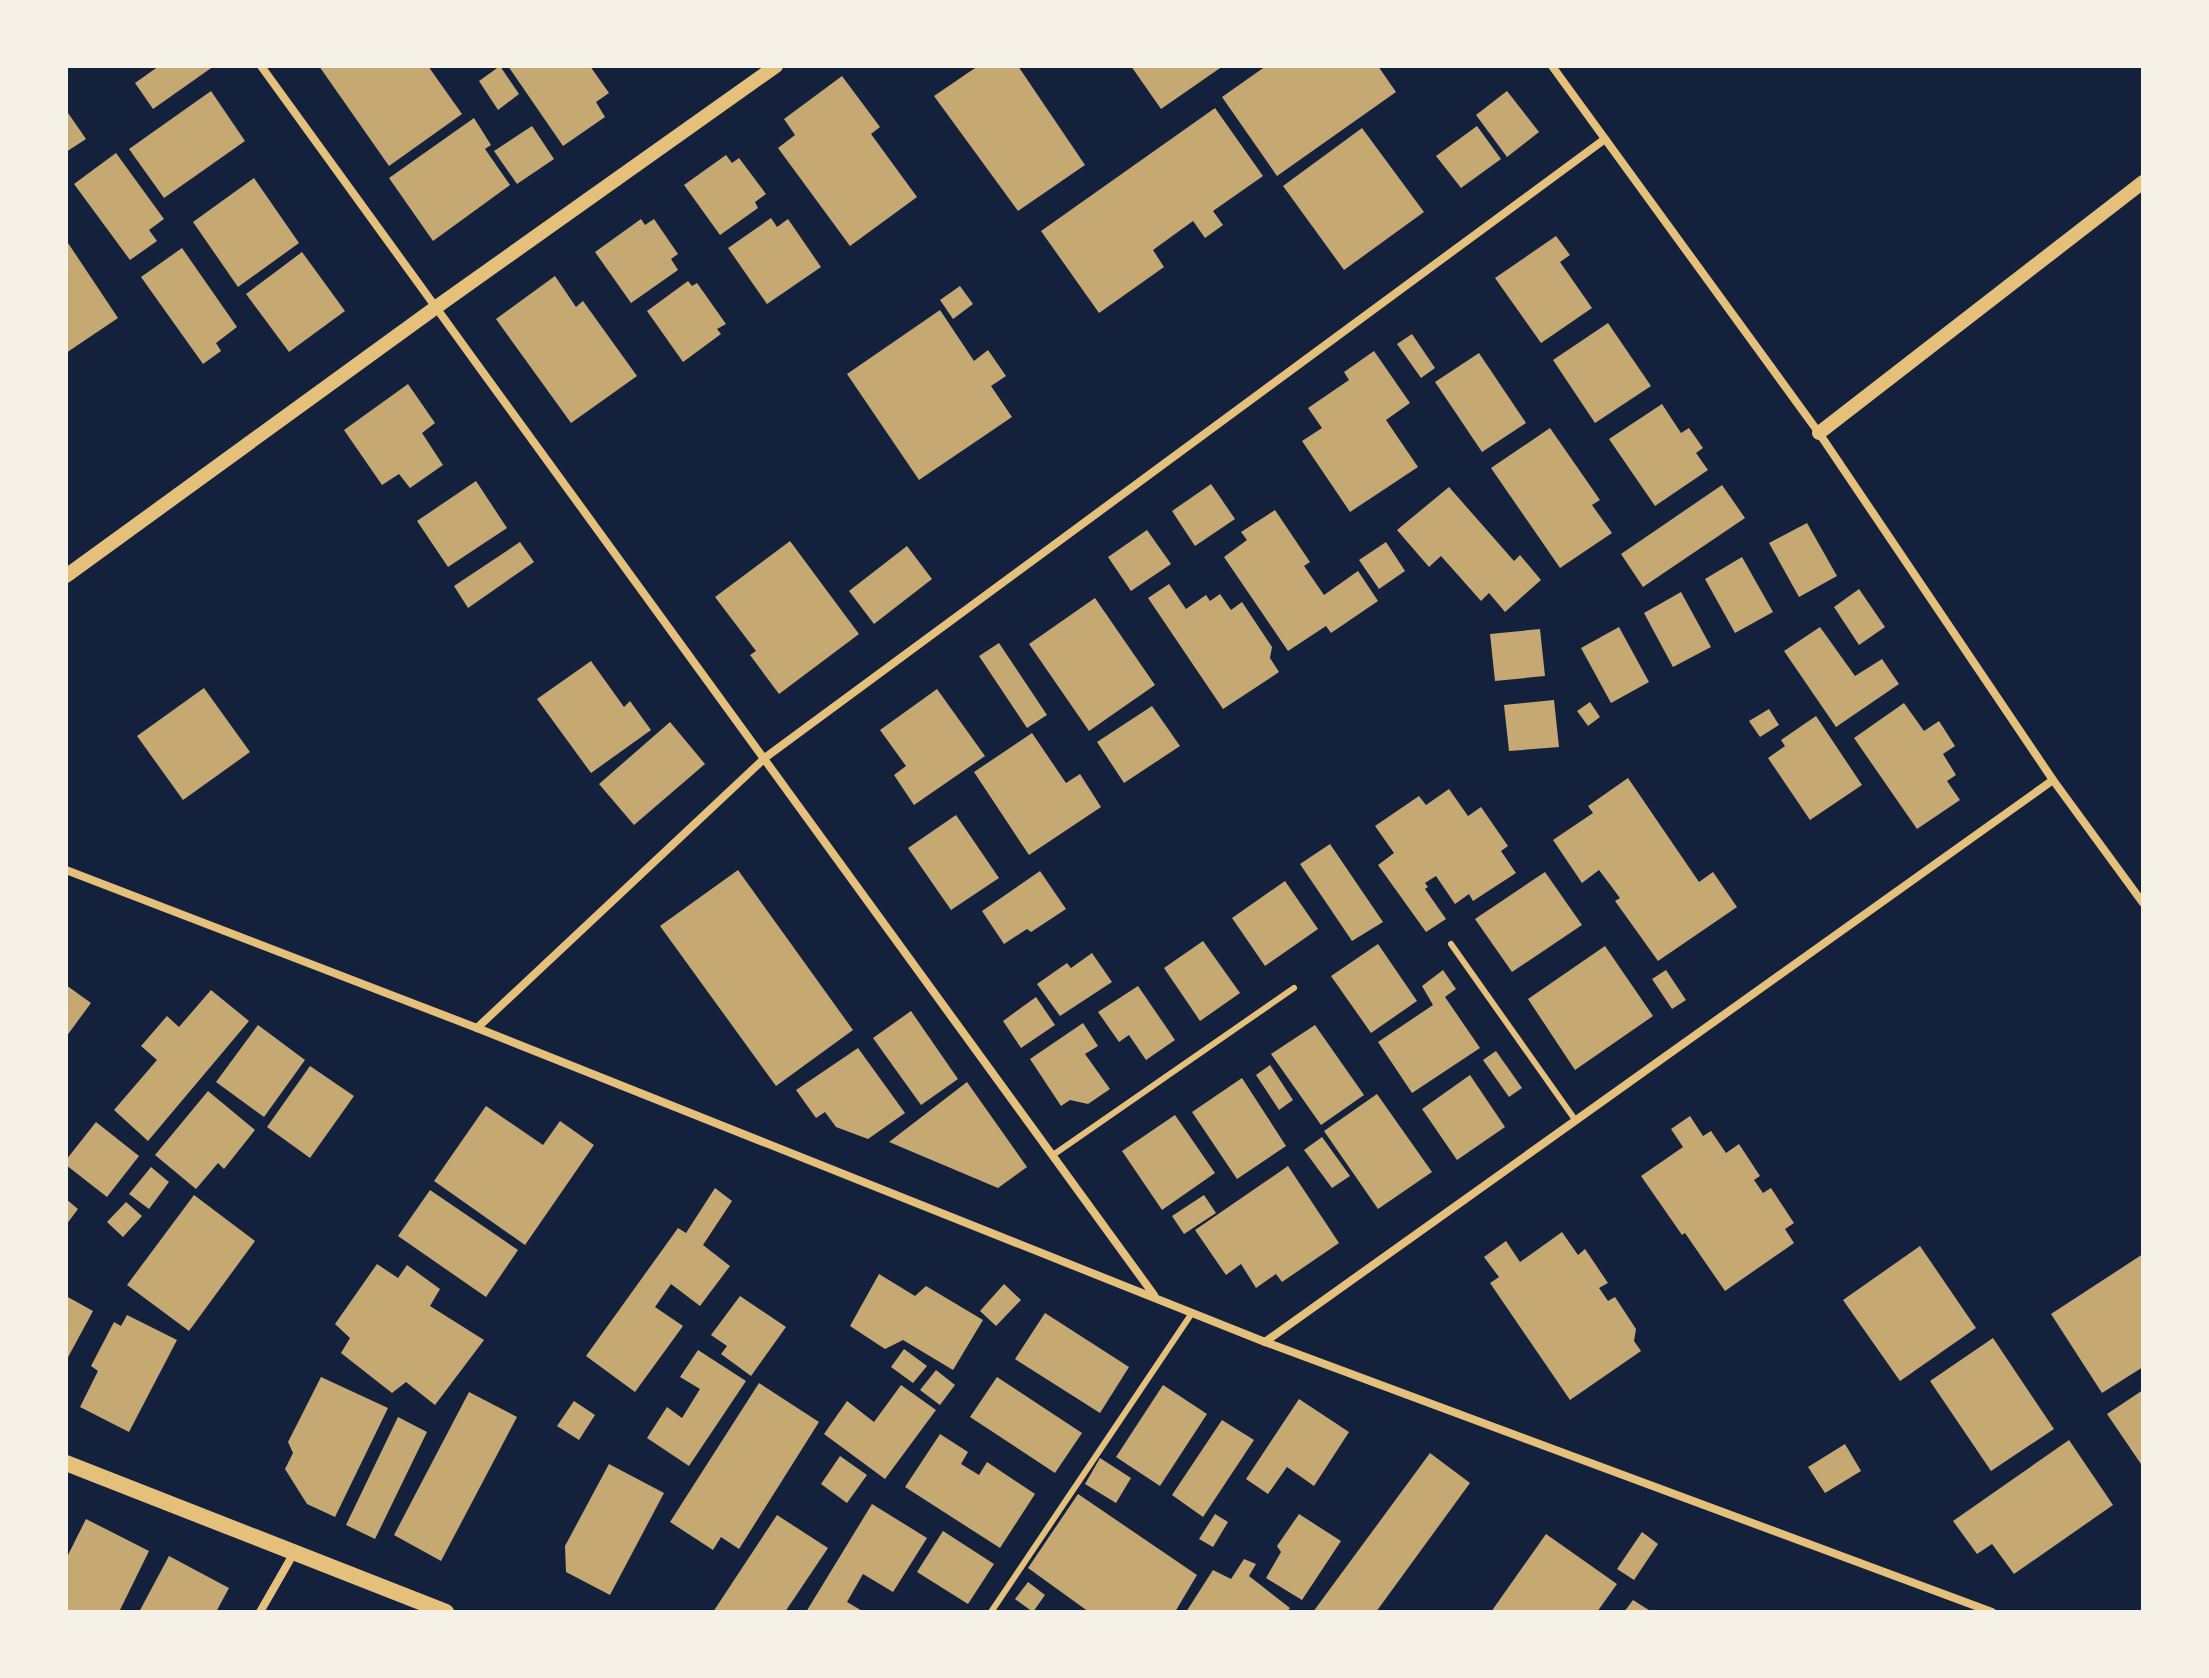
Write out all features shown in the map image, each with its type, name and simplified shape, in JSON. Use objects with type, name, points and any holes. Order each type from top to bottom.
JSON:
[{"type":"main road","points":[[66,1463],[446,1612]]},
{"type":"street","points":[[261,66],[766,757],[1155,1297]]},
{"type":"street","points":[[66,576],[776,66]]},
{"type":"street","points":[[1552,66],[1819,433],[2053,780],[2143,903]]},
{"type":"street","points":[[477,1028],[766,757],[1605,139]]},
{"type":"street","points":[[1819,433],[2143,182]]},
{"type":"street","points":[[1265,1342],[2053,780]]},
{"type":"street","points":[[66,870],[477,1028],[1265,1342],[1992,1612]]},
{"type":"street","points":[[260,1612],[295,1551]]},
{"type":"lane","points":[[1451,944],[1576,1121]]},
{"type":"lane","points":[[1053,1155],[1294,988]]},
{"type":"lane","points":[[991,1612],[1192,1313]]},
{"type":"building","points":[[159,66],[214,66],[153,109],[135,83]]},
{"type":"building","points":[[319,66],[428,66],[462,114],[389,166]]},
{"type":"building","points":[[500,66],[519,94],[498,110],[479,81]]},
{"type":"building","points":[[508,66],[590,66],[609,93],[596,102],[605,117],[563,146]]},
{"type":"building","points":[[978,66],[1018,66],[1085,165],[1018,211],[934,96]]},
{"type":"building","points":[[1131,66],[1223,66],[1161,109]]},
{"type":"building","points":[[1266,66],[1378,66],[1396,92],[1277,176],[1222,97]]},
{"type":"building","points":[[842,76],[880,127],[871,134],[917,197],[850,246],[778,148],[795,135],[784,119]]},
{"type":"building","points":[[211,91],[245,141],[164,198],[129,149]]},
{"type":"building","points":[[1507,91],[1539,132],[1507,157],[1476,115]]},
{"type":"building","points":[[1215,108],[1263,176],[1213,211],[1223,225],[1205,238],[1193,221],[1153,250],[1164,267],[1099,313],[1041,231]]},
{"type":"building","points":[[66,110],[86,139],[66,152]]},
{"type":"building","points":[[474,118],[491,145],[485,149],[510,185],[433,241],[389,178]]},
{"type":"building","points":[[532,126],[554,159],[517,184],[494,151]]},
{"type":"building","points":[[1477,126],[1501,159],[1461,188],[1436,156]]},
{"type":"building","points":[[1362,128],[1424,212],[1344,270],[1283,186]]},
{"type":"building","points":[[116,153],[164,219],[149,230],[157,241],[130,260],[74,184]]},
{"type":"building","points":[[726,155],[732,163],[739,158],[766,194],[755,202],[758,208],[720,235],[684,185]]},
{"type":"building","points":[[254,178],[299,243],[238,287],[193,222]]},
{"type":"building","points":[[771,218],[777,227],[788,219],[821,267],[767,304],[728,248]]},
{"type":"building","points":[[641,219],[645,225],[654,219],[678,254],[671,259],[678,270],[631,303],[595,252]]},
{"type":"building","points":[[1556,236],[1570,255],[1560,262],[1592,308],[1541,343],[1495,278]]},
{"type":"building","points":[[66,240],[118,318],[66,353]]},
{"type":"building","points":[[182,248],[237,327],[216,343],[221,351],[203,364],[141,277]]},
{"type":"building","points":[[302,252],[345,311],[289,352],[246,294]]},
{"type":"building","points":[[555,276],[576,307],[583,301],[637,376],[571,423],[496,319]]},
{"type":"building","points":[[688,281],[692,286],[697,283],[726,324],[717,329],[721,334],[683,362],[647,311]]},
{"type":"building","points":[[960,286],[973,304],[953,319],[940,300]]},
{"type":"building","points":[[940,310],[974,361],[988,350],[1006,376],[991,386],[1012,417],[919,480],[847,374]]},
{"type":"building","points":[[1608,323],[1651,386],[1595,423],[1553,360]]},
{"type":"building","points":[[1412,334],[1435,368],[1421,378],[1397,344]]},
{"type":"building","points":[[1374,351],[1410,403],[1386,420],[1418,467],[1350,512],[1302,441],[1322,428],[1308,408],[1349,380],[1344,372]]},
{"type":"building","points":[[1479,353],[1526,423],[1482,452],[1435,382]]},
{"type":"building","points":[[408,384],[435,423],[422,433],[443,465],[410,488],[399,474],[382,485],[344,430]]},
{"type":"building","points":[[1662,404],[1681,433],[1689,428],[1703,448],[1696,453],[1708,470],[1655,506],[1609,439]]},
{"type":"building","points":[[1550,428],[1600,500],[1592,505],[1612,533],[1560,568],[1491,468]]},
{"type":"building","points":[[476,481],[507,528],[448,567],[417,521]]},
{"type":"building","points":[[1211,484],[1235,519],[1195,546],[1172,511]]},
{"type":"building","points":[[1722,485],[1745,518],[1643,587],[1621,554]]},
{"type":"building","points":[[1449,487],[1514,561],[1520,555],[1541,580],[1505,612],[1489,593],[1481,601],[1441,556],[1429,567],[1397,530]]},
{"type":"building","points":[[1275,510],[1310,562],[1304,566],[1324,595],[1358,571],[1378,601],[1331,633],[1326,626],[1288,651],[1224,557],[1247,540],[1241,532]]},
{"type":"building","points":[[1807,523],[1837,576],[1799,597],[1769,543]]},
{"type":"building","points":[[1147,530],[1171,564],[1131,591],[1108,557]]},
{"type":"building","points":[[790,541],[859,634],[779,694],[750,655],[756,651],[715,597]]},
{"type":"building","points":[[520,542],[534,562],[468,608],[454,586]]},
{"type":"building","points":[[1386,542],[1405,571],[1379,589],[1359,560]]},
{"type":"building","points":[[907,546],[932,579],[874,624],[849,591]]},
{"type":"building","points":[[1742,557],[1773,612],[1735,633],[1705,579]]},
{"type":"building","points":[[1169,584],[1186,609],[1206,595],[1210,601],[1220,594],[1231,610],[1242,602],[1272,647],[1270,658],[1279,672],[1223,709],[1148,598]]},
{"type":"building","points":[[1859,589],[1885,627],[1859,645],[1834,607]]},
{"type":"building","points":[[1681,592],[1711,647],[1673,667],[1644,613]]},
{"type":"building","points":[[1095,598],[1155,685],[1089,731],[1029,644]]},
{"type":"building","points":[[1619,627],[1649,682],[1611,703],[1581,648]]},
{"type":"building","points":[[1820,627],[1855,676],[1882,659],[1899,684],[1836,727],[1784,651]]},
{"type":"building","points":[[1540,629],[1545,676],[1495,681],[1490,634]]},
{"type":"building","points":[[999,643],[1047,715],[1027,728],[979,656]]},
{"type":"building","points":[[591,661],[624,707],[630,701],[651,730],[591,773],[537,699]]},
{"type":"building","points":[[204,688],[250,752],[183,800],[137,736]]},
{"type":"building","points":[[937,689],[985,756],[914,805],[894,775],[906,766],[880,730]]},
{"type":"building","points":[[1554,700],[1559,747],[1509,751],[1504,705]]},
{"type":"building","points":[[1590,702],[1600,717],[1588,726],[1577,711]]},
{"type":"building","points":[[1904,703],[1924,731],[1939,721],[1955,746],[1943,754],[1956,775],[1947,781],[1960,800],[1917,829],[1854,738]]},
{"type":"building","points":[[1152,706],[1180,746],[1124,783],[1097,742]]},
{"type":"building","points":[[1769,709],[1779,725],[1760,737],[1749,721]]},
{"type":"building","points":[[1816,716],[1862,785],[1810,820],[1768,758],[1785,746],[1781,740]]},
{"type":"building","points":[[670,722],[705,764],[634,825],[599,784]]},
{"type":"building","points":[[1032,733],[1066,783],[1080,774],[1101,807],[1029,855],[974,772]]},
{"type":"building","points":[[1628,778],[1699,882],[1713,872],[1737,907],[1658,961],[1615,901],[1620,898],[1599,870],[1582,883],[1553,840],[1593,813],[1588,806]]},
{"type":"building","points":[[1449,789],[1468,816],[1481,807],[1508,846],[1501,851],[1516,873],[1473,901],[1469,894],[1455,904],[1436,876],[1425,883],[1428,887],[1425,889],[1446,919],[1426,932],[1378,865],[1394,853],[1375,826],[1419,796],[1426,805]]},
{"type":"building","points":[[956,815],[999,878],[951,910],[908,848]]},
{"type":"building","points":[[1330,844],[1383,922],[1352,941],[1300,864]]},
{"type":"building","points":[[738,870],[853,1030],[776,1086],[660,926]]},
{"type":"building","points":[[1040,871],[1066,909],[1031,932],[1027,929],[1004,944],[982,911]]},
{"type":"building","points":[[1545,872],[1582,925],[1512,972],[1475,919]]},
{"type":"building","points":[[1285,881],[1318,929],[1265,966],[1232,918]]},
{"type":"building","points":[[1203,941],[1240,993],[1200,1021],[1164,968]]},
{"type":"building","points":[[1378,944],[1417,1001],[1371,1033],[1331,976]]},
{"type":"building","points":[[1605,946],[1653,1016],[1575,1070],[1528,999]]},
{"type":"building","points":[[1092,953],[1112,982],[1060,1016],[1037,984],[1067,963],[1071,968]]},
{"type":"building","points":[[1443,970],[1456,989],[1445,997],[1480,1048],[1412,1093],[1378,1042],[1433,1005],[1422,986]]},
{"type":"building","points":[[1666,970],[1686,1000],[1672,1009],[1652,979]]},
{"type":"building","points":[[66,985],[91,1003],[66,1037]]},
{"type":"building","points":[[1138,986],[1175,1040],[1146,1060],[1129,1035],[1119,1042],[1098,1012]]},
{"type":"building","points":[[211,990],[249,1021],[148,1141],[114,1110],[157,1060],[141,1046],[167,1016],[179,1027]]},
{"type":"building","points":[[1036,997],[1055,1025],[1021,1048],[1003,1021]]},
{"type":"building","points":[[911,1011],[958,1079],[921,1105],[873,1038]]},
{"type":"building","points":[[1083,1023],[1098,1046],[1085,1054],[1110,1089],[1088,1104],[1070,1100],[1061,1106],[1030,1059]]},
{"type":"building","points":[[258,1025],[305,1060],[264,1117],[216,1082]]},
{"type":"building","points":[[1315,1025],[1364,1095],[1321,1125],[1271,1054]]},
{"type":"building","points":[[858,1048],[905,1113],[868,1139],[836,1127],[825,1112],[816,1118],[796,1090]]},
{"type":"building","points":[[1496,1051],[1522,1088],[1509,1097],[1483,1060]]},
{"type":"building","points":[[1270,1065],[1293,1100],[1279,1110],[1256,1075]]},
{"type":"building","points":[[310,1066],[354,1096],[310,1158],[267,1127]]},
{"type":"building","points":[[1470,1075],[1505,1127],[1457,1160],[1422,1109]]},
{"type":"building","points":[[1242,1078],[1286,1146],[1237,1179],[1192,1112]]},
{"type":"building","points":[[967,1082],[1027,1167],[998,1188],[889,1142]]},
{"type":"building","points":[[208,1091],[255,1130],[224,1169],[218,1163],[196,1189],[155,1155]]},
{"type":"building","points":[[1377,1094],[1432,1172],[1378,1209],[1324,1131]]},
{"type":"building","points":[[486,1106],[543,1145],[560,1121],[594,1145],[525,1245],[434,1181]]},
{"type":"building","points":[[1175,1115],[1215,1173],[1162,1210],[1122,1151]]},
{"type":"building","points":[[1690,1116],[1703,1136],[1711,1131],[1726,1153],[1739,1144],[1760,1176],[1754,1180],[1763,1193],[1771,1188],[1794,1223],[1785,1229],[1794,1243],[1725,1291],[1641,1176],[1683,1147],[1671,1129]]},
{"type":"building","points":[[96,1122],[139,1156],[107,1197],[66,1165],[66,1160]]},
{"type":"building","points":[[1322,1137],[1350,1176],[1332,1188],[1304,1150]]},
{"type":"building","points":[[1288,1166],[1339,1243],[1282,1282],[1276,1274],[1256,1288],[1241,1264],[1226,1275],[1195,1230]]},
{"type":"building","points":[[151,1167],[169,1182],[149,1209],[129,1194]]},
{"type":"building","points":[[715,1188],[732,1201],[703,1245],[730,1266],[700,1306],[671,1284],[655,1307],[683,1326],[635,1392],[586,1356],[678,1228],[686,1233]]},
{"type":"building","points":[[430,1190],[518,1250],[486,1297],[398,1236]]},
{"type":"building","points":[[194,1195],[255,1241],[189,1331],[127,1285]]},
{"type":"building","points":[[1204,1195],[1216,1213],[1184,1234],[1172,1216]]},
{"type":"building","points":[[66,1199],[78,1209],[66,1225]]},
{"type":"building","points":[[126,1202],[142,1216],[123,1237],[107,1222]]},
{"type":"building","points":[[1562,1232],[1578,1255],[1585,1249],[1608,1283],[1599,1288],[1608,1301],[1615,1297],[1636,1329],[1634,1341],[1641,1351],[1570,1400],[1490,1283],[1499,1277],[1484,1257],[1506,1241],[1520,1262]]},
{"type":"building","points":[[1920,1246],[1976,1328],[1900,1381],[1843,1300]]},
{"type":"building","points":[[2143,1254],[2143,1367],[2102,1393],[2051,1314]]},
{"type":"building","points":[[377,1264],[398,1278],[407,1265],[440,1289],[430,1306],[484,1340],[435,1405],[406,1382],[392,1393],[341,1353],[350,1338],[335,1324]]},
{"type":"building","points":[[879,1274],[915,1296],[926,1286],[983,1320],[953,1370],[903,1340],[885,1349],[850,1326]]},
{"type":"building","points":[[1004,1284],[1021,1300],[996,1326],[980,1311]]},
{"type":"building","points":[[66,1296],[93,1311],[66,1361]]},
{"type":"building","points":[[740,1296],[786,1327],[751,1376],[721,1354],[727,1346],[711,1335]]},
{"type":"building","points":[[1045,1313],[1129,1367],[1100,1413],[1015,1359]]},
{"type":"building","points":[[127,1315],[177,1340],[129,1432],[80,1407],[98,1371],[91,1366],[114,1322],[121,1326]]},
{"type":"building","points":[[1993,1338],[2054,1429],[1991,1471],[1930,1381]]},
{"type":"building","points":[[904,1349],[927,1366],[913,1383],[891,1367]]},
{"type":"building","points":[[698,1350],[746,1381],[689,1466],[647,1438],[667,1407],[682,1418],[700,1389],[680,1377]]},
{"type":"building","points":[[936,1370],[955,1385],[940,1405],[920,1390]]},
{"type":"building","points":[[321,1377],[388,1408],[335,1517],[307,1504],[285,1469],[293,1453],[288,1442]]},
{"type":"building","points":[[997,1377],[1082,1433],[1055,1473],[970,1417]]},
{"type":"building","points":[[759,1383],[819,1422],[739,1549],[721,1537],[713,1550],[670,1522]]},
{"type":"building","points":[[901,1385],[936,1410],[885,1479],[824,1434],[847,1401],[874,1422]]},
{"type":"building","points":[[1163,1385],[1207,1414],[1160,1486],[1116,1457]]},
{"type":"building","points":[[2143,1390],[2143,1467],[2107,1414]]},
{"type":"building","points":[[469,1392],[517,1417],[441,1561],[394,1535]]},
{"type":"building","points":[[1299,1399],[1349,1432],[1314,1486],[1287,1467],[1268,1494],[1246,1479]]},
{"type":"building","points":[[574,1401],[595,1415],[579,1440],[557,1426]]},
{"type":"building","points":[[398,1417],[427,1432],[375,1539],[346,1525]]},
{"type":"building","points":[[1222,1420],[1254,1440],[1203,1517],[1172,1495]]},
{"type":"building","points":[[940,1434],[968,1452],[961,1464],[979,1475],[987,1462],[1035,1494],[1000,1548],[905,1487]]},
{"type":"building","points":[[2069,1440],[2113,1505],[2014,1574],[1992,1544],[1977,1554],[1953,1521]]},
{"type":"building","points":[[1845,1444],[1861,1471],[1825,1493],[1808,1467]]},
{"type":"building","points":[[1430,1453],[1470,1483],[1376,1612],[1313,1612]]},
{"type":"building","points":[[840,1456],[867,1475],[847,1503],[821,1484]]},
{"type":"building","points":[[1100,1458],[1131,1478],[1116,1503],[1085,1484]]},
{"type":"building","points":[[609,1464],[664,1493],[610,1595],[566,1572],[565,1546]]},
{"type":"building","points":[[1078,1494],[1197,1575],[1175,1612],[1089,1612],[1028,1568]]},
{"type":"building","points":[[872,1504],[927,1538],[893,1592],[863,1574],[847,1602],[864,1612],[806,1612]]},
{"type":"building","points":[[1215,1514],[1228,1522],[1213,1547],[1199,1539]]},
{"type":"building","points":[[1299,1514],[1341,1541],[1302,1600],[1266,1578],[1281,1552],[1277,1546]]},
{"type":"building","points":[[777,1515],[828,1548],[785,1612],[713,1612]]},
{"type":"building","points":[[86,1519],[149,1551],[119,1612],[66,1612],[66,1559]]},
{"type":"building","points":[[943,1531],[994,1564],[968,1604],[917,1572]]},
{"type":"building","points":[[1642,1532],[1658,1544],[1634,1580],[1617,1569]]},
{"type":"building","points":[[1546,1534],[1617,1584],[1597,1612],[1491,1612]]},
{"type":"building","points":[[169,1556],[229,1588],[216,1612],[139,1612]]},
{"type":"building","points":[[1244,1559],[1256,1564],[1249,1576],[1290,1608],[1287,1612],[1186,1612],[1213,1570],[1231,1579]]},
{"type":"building","points":[[1028,1582],[1045,1595],[1033,1612],[1015,1599]]},
{"type":"building","points":[[1633,1600],[1652,1612],[1624,1612]]}]
